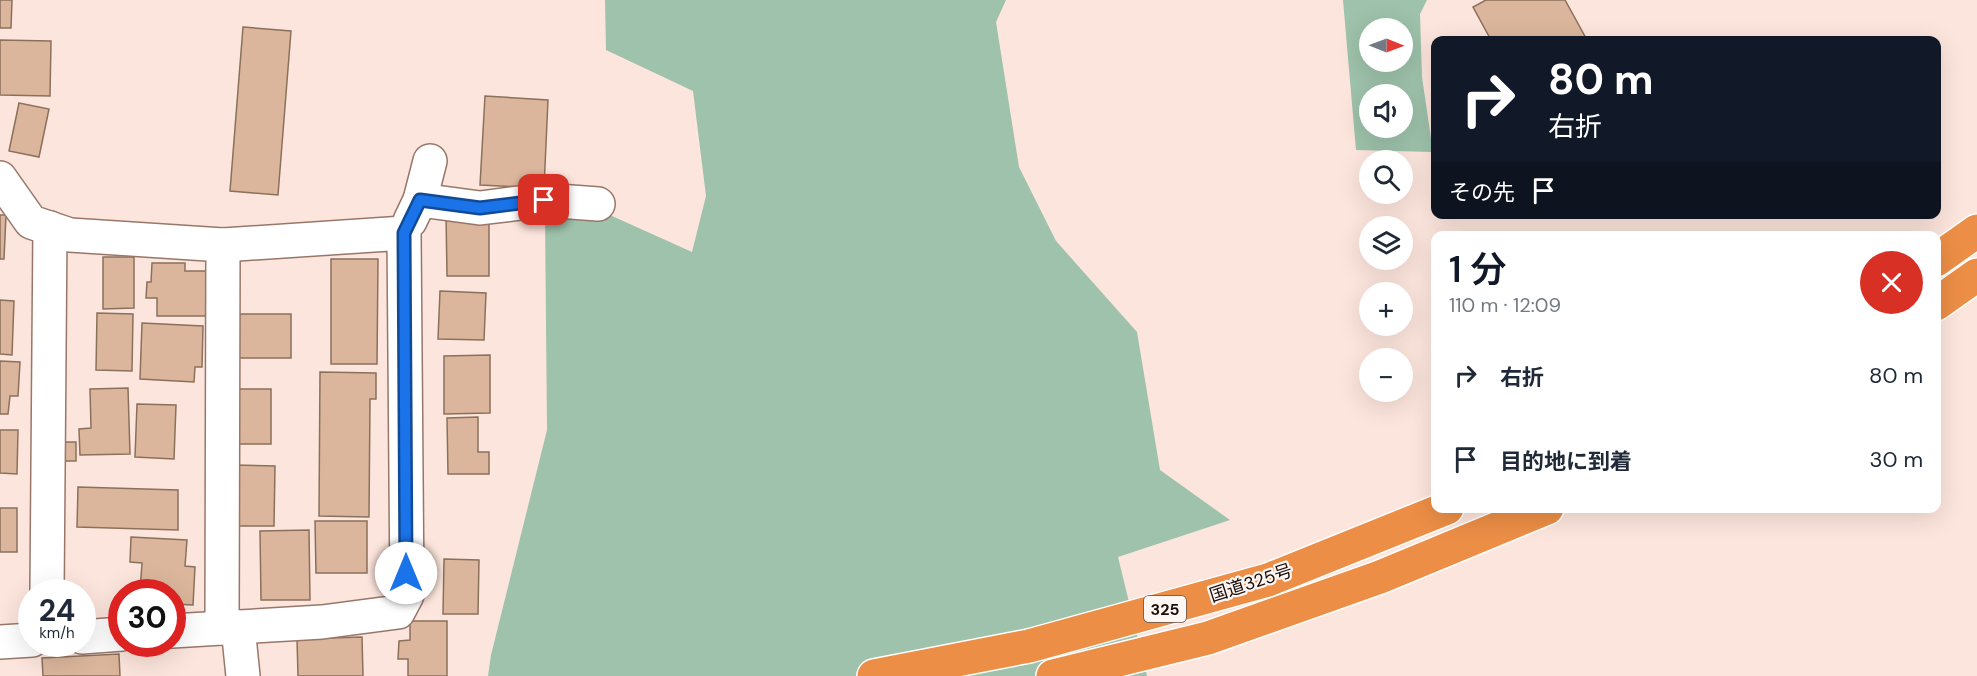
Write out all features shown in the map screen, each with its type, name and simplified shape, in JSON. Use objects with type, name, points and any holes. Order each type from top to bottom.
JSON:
[{"type":"highway","points":[[1941,256],[1977,231]]},
{"type":"highway","points":[[1941,300],[1977,275]]},
{"type":"highway","name":"国道325号","points":[[874,676],[1029,646],[1268,580],[1435,513]]},
{"type":"highway","name":"国道325号","points":[[1053,676],[1208,638],[1380,577],[1535,513]]},
{"type":"street","points":[[186,630],[322,622],[398,612],[407,595],[404,233],[420,200],[430,161]]},
{"type":"street","points":[[0,178],[31,222],[70,235],[223,245],[404,233]]},
{"type":"street","points":[[420,200],[480,208],[544,200],[598,204]]},
{"type":"street","points":[[47,579],[50,228]]},
{"type":"street","points":[[223,245],[230,627],[243,676]]},
{"type":"street","points":[[0,642],[18,641]]},
{"type":"green space","points":[[605,0],[1006,0],[996,22],[1019,167],[1056,241],[1137,332],[1160,470],[1230,520],[1118,557],[1147,676],[488,676],[491,655],[547,430],[545,215],[612,216],[692,252],[706,196],[693,91],[606,50]]},
{"type":"green space","points":[[1343,0],[1427,0],[1420,14],[1422,77],[1431,152],[1356,150]]},
{"type":"building","points":[[0,0],[12,0],[11,28],[0,28]]},
{"type":"building","points":[[1486,0],[1565,0],[1585,36],[1489,36],[1473,7]]},
{"type":"building","points":[[243,27],[291,31],[278,195],[230,191]]},
{"type":"building","points":[[0,40],[51,41],[50,96],[0,95]]},
{"type":"building","points":[[485,96],[548,100],[544,188],[480,185]]},
{"type":"building","points":[[19,103],[49,109],[39,157],[9,151]]},
{"type":"building","points":[[489,213],[489,276],[447,276],[446,214]]},
{"type":"building","points":[[0,215],[6,215],[4,259],[0,259]]},
{"type":"building","points":[[103,257],[134,257],[134,308],[103,309]]},
{"type":"building","points":[[331,259],[378,259],[377,364],[331,364]]},
{"type":"building","points":[[152,263],[185,263],[185,271],[206,271],[206,316],[157,316],[157,298],[146,298],[147,282],[151,282]]},
{"type":"building","points":[[440,291],[486,293],[484,340],[438,339]]},
{"type":"building","points":[[0,300],[14,301],[12,355],[0,354]]},
{"type":"building","points":[[97,313],[133,314],[132,371],[96,370]]},
{"type":"building","points":[[235,314],[291,314],[291,358],[236,358]]},
{"type":"building","points":[[142,323],[203,326],[202,367],[195,367],[194,382],[140,379]]},
{"type":"building","points":[[490,355],[490,413],[444,414],[444,356]]},
{"type":"building","points":[[0,361],[20,362],[18,396],[10,396],[8,414],[0,414]]},
{"type":"building","points":[[320,372],[376,373],[376,399],[370,399],[369,517],[319,516]]},
{"type":"building","points":[[128,388],[130,454],[80,455],[79,429],[91,428],[90,389]]},
{"type":"building","points":[[235,389],[271,389],[271,444],[235,444]]},
{"type":"building","points":[[137,404],[176,405],[174,459],[135,457]]},
{"type":"building","points":[[478,417],[478,452],[489,452],[489,474],[448,474],[447,418]]},
{"type":"building","points":[[0,430],[18,430],[17,474],[0,473]]},
{"type":"building","points":[[60,442],[76,442],[76,461],[59,461]]},
{"type":"building","points":[[234,465],[275,466],[274,526],[234,526]]},
{"type":"building","points":[[78,487],[178,490],[178,530],[77,527]]},
{"type":"building","points":[[0,508],[17,508],[17,552],[0,552]]},
{"type":"building","points":[[315,521],[367,521],[367,573],[316,573]]},
{"type":"building","points":[[309,530],[310,600],[261,600],[260,531]]},
{"type":"building","points":[[131,537],[187,540],[185,566],[195,567],[193,605],[186,605],[186,579],[141,579],[142,563],[130,562]]},
{"type":"building","points":[[444,559],[479,560],[478,614],[443,614]]},
{"type":"building","points":[[410,621],[447,621],[447,676],[408,676],[408,659],[398,659],[399,641],[410,640]]},
{"type":"building","points":[[362,637],[363,676],[298,676],[297,639]]},
{"type":"building","points":[[96,655],[119,657],[120,676],[43,676],[42,658],[96,657]]},
{"type":"route","points":[[406,573],[404,233],[420,200],[480,208],[544,200]]}]
